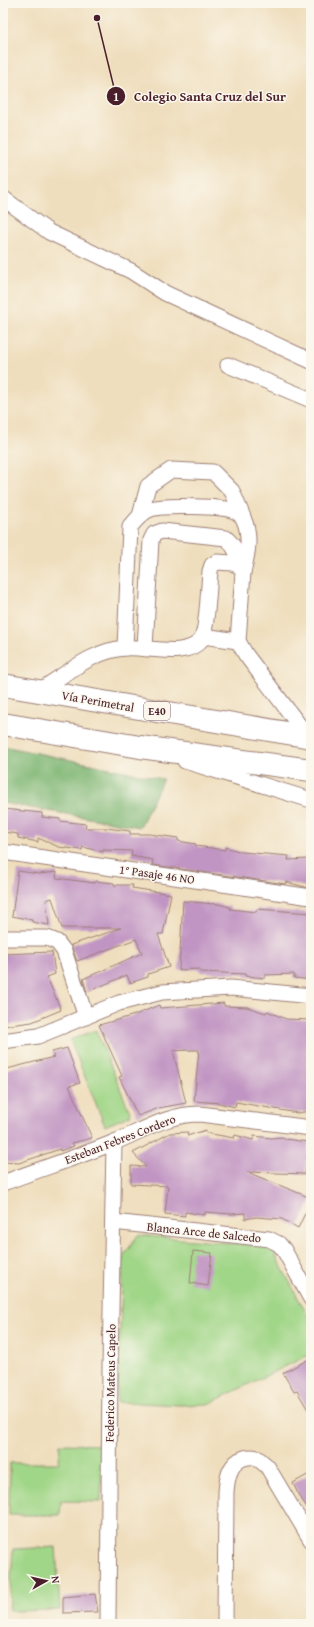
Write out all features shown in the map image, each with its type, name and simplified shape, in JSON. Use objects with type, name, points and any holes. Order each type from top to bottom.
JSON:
[{"type":"highway","name":"Vía Perimetral","points":[[3,686],[309,737]]},
{"type":"highway","points":[[3,724],[140,747],[311,770]]},
{"type":"street","points":[[3,198],[49,232],[131,272],[165,293],[311,361]]},
{"type":"street","points":[[228,366],[311,400]]},
{"type":"street","points":[[140,516],[148,486],[171,470],[213,472],[232,491],[243,517],[246,529],[248,552],[242,569],[238,641],[246,655],[309,737]]},
{"type":"street","points":[[125,648],[130,527],[149,509],[161,506],[233,510],[243,517]]},
{"type":"street","points":[[145,648],[151,540],[154,534],[162,531],[226,538],[232,543],[237,551],[242,569]]},
{"type":"street","points":[[39,692],[108,650],[145,648],[184,650],[195,645],[203,636],[210,571],[212,566],[217,562],[232,563],[242,569]]},
{"type":"street","points":[[203,636],[238,641]]},
{"type":"street","points":[[140,747],[311,800]]},
{"type":"street","name":"1° Pasaje 46 NO","points":[[3,852],[311,897]]},
{"type":"street","points":[[3,938],[47,938],[57,942],[64,951],[86,1017]]},
{"type":"street","points":[[3,1041],[38,1036],[119,1003],[162,992],[231,988],[311,996]]},
{"type":"street","name":"Esteban Febres Cordero","points":[[3,1183],[114,1142],[167,1118],[186,1114],[200,1114],[311,1128]]},
{"type":"street","name":"Federico Mateus Capelo","points":[[108,1624],[114,1142]]},
{"type":"street","name":"Blanca Arce de Salcedo","points":[[113,1222],[269,1239],[279,1244],[284,1250],[311,1299]]},
{"type":"street","points":[[225,1624],[226,1492],[228,1476],[234,1465],[242,1459],[250,1457],[257,1458],[267,1466],[311,1540]]},
{"type":"green space","points":[[3,746],[163,779],[140,827],[3,803]]},
{"type":"green space","points":[[96,1030],[131,1115],[105,1126],[70,1040]]},
{"type":"green space","points":[[138,1235],[271,1247],[311,1322],[311,1354],[208,1404],[180,1405],[117,1402],[123,1257]]},
{"type":"green space","points":[[60,1444],[102,1445],[101,1502],[61,1501],[60,1515],[9,1515],[10,1463],[59,1463]]},
{"type":"green space","points":[[56,1547],[60,1610],[9,1611],[13,1549]]},
{"type":"building","points":[[3,809],[42,813],[42,817],[86,824],[85,828],[106,828],[130,831],[130,834],[149,834],[178,838],[178,841],[196,844],[196,846],[225,850],[225,847],[242,852],[289,856],[288,860],[309,859],[309,888],[286,882],[286,884],[152,865],[153,860],[131,856],[132,851],[103,850],[103,852],[83,847],[82,850],[59,847],[38,838],[38,842],[18,838],[18,834],[3,832]]},
{"type":"building","points":[[18,871],[39,874],[57,872],[56,878],[95,883],[95,881],[114,883],[114,885],[133,885],[132,888],[171,894],[163,934],[158,934],[169,967],[148,974],[148,977],[130,983],[127,975],[87,992],[83,979],[142,953],[136,939],[77,961],[71,945],[121,928],[62,928],[52,898],[46,900],[49,925],[12,916]]},
{"type":"building","points":[[183,901],[214,903],[230,907],[230,909],[256,912],[257,909],[311,913],[311,980],[294,978],[294,974],[265,975],[265,978],[245,976],[245,974],[200,972],[200,969],[179,970]]},
{"type":"building","points":[[52,952],[55,974],[47,977],[61,1010],[32,1022],[3,1026],[4,954]]},
{"type":"building","points":[[224,1003],[224,1006],[247,1007],[266,1013],[267,1011],[286,1019],[311,1020],[311,1111],[297,1113],[236,1102],[235,1107],[219,1103],[194,1101],[199,1050],[187,1050],[173,1051],[186,1103],[159,1108],[138,1116],[119,1077],[122,1076],[99,1025],[135,1015],[159,1005],[160,1008]]},
{"type":"building","points":[[67,1048],[80,1083],[69,1086],[92,1138],[72,1143],[74,1146],[60,1151],[60,1149],[19,1163],[3,1162],[3,1070],[54,1057],[52,1052]]},
{"type":"building","points":[[206,1130],[206,1133],[234,1138],[235,1135],[253,1140],[254,1136],[271,1138],[284,1137],[284,1139],[309,1142],[305,1174],[247,1172],[311,1198],[298,1228],[282,1219],[256,1217],[245,1219],[245,1213],[232,1214],[205,1212],[205,1215],[185,1212],[185,1216],[165,1214],[168,1186],[131,1184],[131,1166],[146,1167],[133,1153],[170,1133],[188,1132],[187,1136]]},
{"type":"building","points":[[193,1251],[212,1253],[208,1286],[190,1283]]},
{"type":"building","points":[[311,1358],[311,1415],[297,1391],[294,1392],[283,1373]]},
{"type":"building","points":[[311,1473],[311,1513],[299,1496],[293,1483]]},
{"type":"building","points":[[95,1594],[98,1612],[63,1613],[63,1597]]},
{"type":"place","name":"Colegio Santa Cruz del Sur","points":[[97,18]]}]
